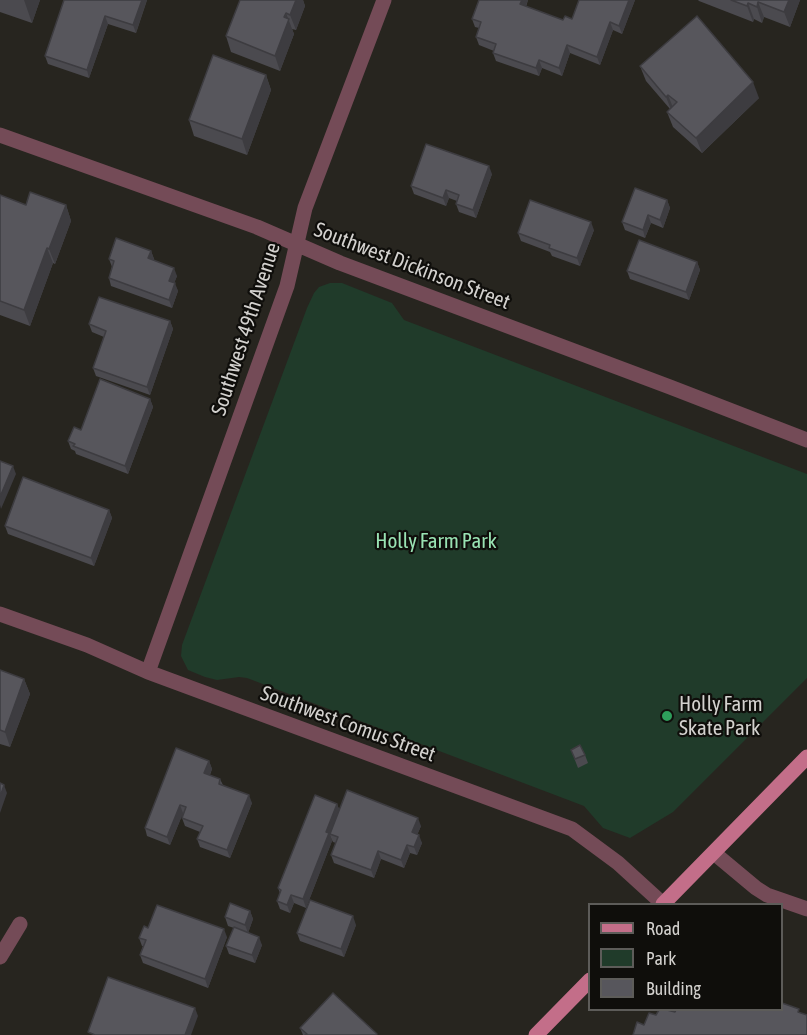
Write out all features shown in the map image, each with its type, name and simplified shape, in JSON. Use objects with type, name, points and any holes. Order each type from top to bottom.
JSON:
[{"type":"main road","points":[[664,903],[807,758]]},
{"type":"main road","points":[[536,1035],[588,982]]},
{"type":"street","name":"Southwest 49th Avenue","points":[[148,672],[287,286],[305,208],[384,0]]},
{"type":"street","name":"Southwest Dickinson Street","points":[[0,135],[257,227],[351,268],[680,390],[807,440]]},
{"type":"street","name":"Southwest Comus Street","points":[[0,614],[87,645],[148,672],[572,829],[618,863],[662,903]]},
{"type":"street","points":[[714,853],[766,895],[807,909]]},
{"type":"street","points":[[0,957],[20,924]]},
{"type":"green space","name":"Holly Farm Park","points":[[330,283],[342,283],[392,303],[404,320],[807,474],[807,678],[673,812],[630,838],[603,828],[584,806],[247,678],[217,680],[188,670],[181,656],[182,645],[307,308],[319,287]]},
{"type":"building","points":[[64,0],[142,0],[133,25],[105,16],[87,70],[45,56]]},
{"type":"building","points":[[240,0],[296,0],[290,15],[286,13],[284,17],[289,19],[275,56],[226,36]]},
{"type":"building","points":[[479,0],[522,0],[520,4],[563,20],[565,16],[572,19],[579,0],[629,0],[619,26],[610,22],[597,57],[567,45],[559,68],[539,60],[536,68],[493,53],[496,44],[476,37],[481,22],[472,19]]},
{"type":"building","points":[[731,0],[789,0],[784,12],[758,2],[757,7]]},
{"type":"building","points":[[697,16],[753,82],[696,138],[667,112],[677,102],[668,95],[666,97],[640,66]]},
{"type":"building","points":[[213,55],[266,75],[242,139],[189,120]]},
{"type":"building","points":[[426,144],[489,166],[473,210],[456,204],[459,195],[446,190],[443,198],[411,186]]},
{"type":"building","points":[[635,188],[667,200],[660,220],[648,215],[643,230],[622,222]]},
{"type":"building","points":[[30,192],[66,205],[24,310],[0,301],[0,195],[26,205]]},
{"type":"building","points":[[530,200],[591,222],[577,258],[518,233]]},
{"type":"building","points":[[116,238],[151,251],[148,258],[174,268],[169,281],[175,283],[169,300],[109,278],[114,261],[109,259]]},
{"type":"building","points":[[639,240],[697,262],[686,292],[627,271]]},
{"type":"building","points":[[99,297],[170,321],[147,387],[93,368],[106,331],[89,324]]},
{"type":"building","points":[[100,379],[150,399],[125,466],[73,446],[75,444],[68,441],[74,427],[81,430]]},
{"type":"building","points":[[0,461],[13,466],[0,497]]},
{"type":"building","points":[[23,477],[109,510],[91,558],[5,526]]},
{"type":"building","points":[[0,670],[24,679],[5,732],[0,730]]},
{"type":"building","points":[[580,745],[585,755],[575,759],[571,750]]},
{"type":"building","points":[[176,748],[209,761],[204,773],[220,779],[219,784],[249,795],[227,850],[197,839],[203,826],[182,818],[186,807],[180,805],[167,837],[145,828]]},
{"type":"building","points":[[0,783],[4,785],[0,797]]},
{"type":"building","points":[[347,790],[418,818],[412,832],[419,835],[414,847],[407,845],[401,860],[378,851],[371,870],[331,855],[338,837],[330,834]]},
{"type":"building","points":[[315,795],[337,804],[326,832],[329,833],[303,899],[291,895],[287,905],[277,901],[281,890],[278,888]]},
{"type":"building","points":[[310,900],[353,916],[341,949],[297,933]]},
{"type":"building","points":[[230,903],[250,911],[245,925],[225,917]]},
{"type":"building","points":[[157,905],[224,929],[205,979],[140,955],[146,940],[139,938],[144,926],[148,928]]},
{"type":"building","points":[[234,927],[259,937],[252,955],[226,946]]},
{"type":"building","points":[[108,977],[195,1008],[185,1035],[95,1035],[88,1032]]},
{"type":"building","points":[[333,993],[377,1034],[305,1035],[307,1034],[300,1028]]},
{"type":"building","points":[[783,1003],[799,1009],[798,1012],[807,1015],[807,1035],[633,1035],[637,1022],[644,1025],[649,1013],[656,1015],[658,1011],[783,1011]]},
{"type":"place","name":"Holly Farm Skate Park","points":[[667,716]]}]
